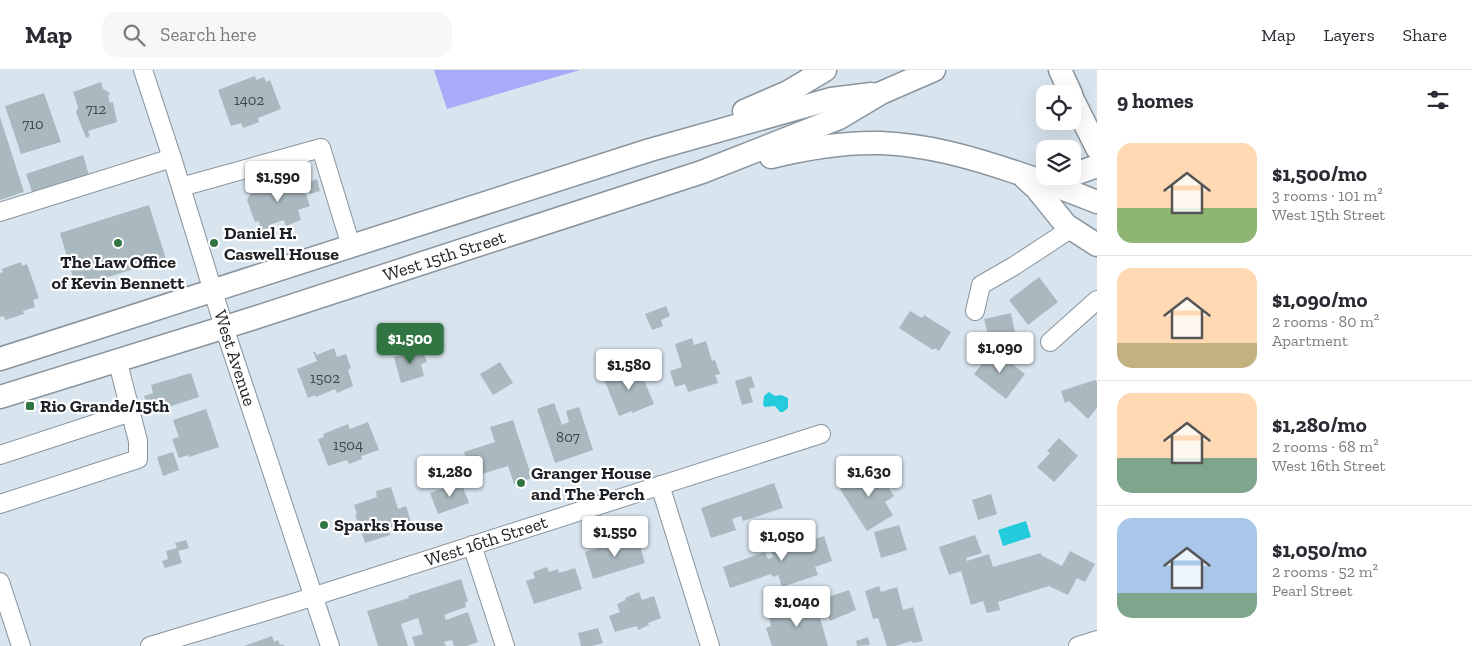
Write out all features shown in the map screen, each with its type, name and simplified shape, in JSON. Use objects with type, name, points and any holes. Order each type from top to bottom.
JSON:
[{"type":"main road","points":[[650,150],[788,92],[824,70]]},
{"type":"main road","name":"West 15th Street","points":[[0,397],[224,327],[702,172],[838,118],[881,93],[934,70]]},
{"type":"main road","points":[[1060,70],[1067,85]]},
{"type":"main road","name":"West 15th Street","points":[[0,359],[650,150],[832,99],[881,93]]},
{"type":"main road","points":[[1081,116],[1097,148]]},
{"type":"main road","points":[[702,172],[810,148],[881,143],[925,147],[954,153],[1025,175],[1097,202]]},
{"type":"main road","points":[[1081,172],[1097,166]]},
{"type":"main road","points":[[1025,175],[1036,175]]},
{"type":"main road","points":[[1025,175],[1066,225],[1097,245]]},
{"type":"street","name":"West Avenue","points":[[143,70],[224,327],[330,646]]},
{"type":"street","points":[[181,187],[321,148],[351,246]]},
{"type":"street","points":[[0,212],[172,158]]},
{"type":"street","points":[[975,311],[981,285],[1072,228]]},
{"type":"street","points":[[1050,342],[1097,300]]},
{"type":"street","points":[[0,504],[138,459],[138,441],[117,359]]},
{"type":"street","points":[[0,455],[131,412]]},
{"type":"street","name":"West 16th Street","points":[[150,646],[314,596],[821,434]]},
{"type":"street","points":[[660,485],[710,646]]},
{"type":"street","points":[[472,545],[505,646]]},
{"type":"street","points":[[0,582],[21,646]]},
{"type":"street","points":[[1078,646],[1097,640]]},
{"type":"shaded area","points":[[434,70],[580,70],[447,109]]},
{"type":"shaded area","points":[[769,392],[775,396],[781,395],[788,398],[788,408],[780,412],[775,406],[765,407],[763,405],[764,396]]},
{"type":"shaded area","points":[[1026,521],[1031,537],[1003,546],[998,530]]},
{"type":"building","points":[[255,76],[256,80],[264,77],[266,82],[270,80],[281,109],[258,118],[259,122],[243,128],[241,123],[231,126],[218,90]]},
{"type":"building","points":[[101,82],[103,89],[110,94],[108,96],[110,103],[113,102],[117,122],[88,131],[90,136],[86,138],[76,112],[78,107],[73,92]]},
{"type":"building","points":[[44,93],[61,142],[21,154],[5,106]]},
{"type":"building","points":[[0,117],[24,192],[0,200]]},
{"type":"building","points":[[83,155],[89,175],[33,194],[26,174]]},
{"type":"building","points":[[284,179],[286,184],[301,180],[310,206],[298,210],[301,220],[286,226],[284,220],[272,224],[270,228],[263,230],[260,228],[259,221],[255,222],[247,200],[254,187]]},
{"type":"building","points":[[317,179],[320,191],[310,194],[307,183]]},
{"type":"building","points":[[149,205],[166,259],[76,287],[60,233]]},
{"type":"building","points":[[21,262],[22,266],[27,264],[39,298],[33,300],[35,307],[23,311],[24,314],[5,320],[4,316],[0,317],[0,273],[3,272],[2,269]]},
{"type":"building","points":[[1039,277],[1058,302],[1028,325],[1009,300]]},
{"type":"building","points":[[666,306],[670,316],[661,320],[663,326],[652,330],[645,314]]},
{"type":"building","points":[[910,311],[922,318],[924,315],[951,332],[939,351],[935,348],[933,350],[899,328]]},
{"type":"building","points":[[1011,313],[1015,332],[989,338],[984,319]]},
{"type":"building","points":[[692,338],[694,345],[706,341],[712,361],[715,360],[720,374],[715,375],[718,383],[688,392],[685,384],[675,387],[670,371],[682,367],[675,344]]},
{"type":"building","points":[[334,348],[337,357],[346,354],[351,368],[348,370],[353,386],[337,393],[335,389],[316,397],[315,395],[308,398],[297,369],[317,361],[313,352],[317,355]]},
{"type":"building","points":[[422,349],[427,362],[421,364],[424,376],[401,383],[394,357]]},
{"type":"building","points":[[993,349],[1025,374],[1006,399],[974,374]]},
{"type":"building","points":[[500,362],[513,383],[493,395],[480,374]]},
{"type":"building","points":[[638,366],[654,404],[619,416],[604,379]]},
{"type":"building","points":[[191,373],[199,397],[150,413],[144,396],[153,393],[151,385]]},
{"type":"building","points":[[751,376],[755,387],[749,389],[753,402],[742,405],[735,381]]},
{"type":"building","points":[[1095,380],[1097,382],[1097,408],[1088,419],[1069,401],[1065,403],[1061,391]]},
{"type":"building","points":[[554,403],[562,425],[569,422],[566,411],[579,407],[593,450],[555,463],[537,409]]},
{"type":"building","points":[[206,409],[219,447],[189,457],[188,455],[179,458],[172,439],[179,437],[173,420]]},
{"type":"building","points":[[513,420],[532,478],[514,484],[508,466],[472,477],[464,452],[495,442],[490,427]]},
{"type":"building","points":[[368,422],[379,450],[361,456],[362,459],[349,464],[347,460],[328,466],[318,439],[324,437],[323,434],[348,424],[350,429]]},
{"type":"building","points":[[1059,438],[1078,456],[1054,482],[1037,467],[1050,453],[1047,451]]},
{"type":"building","points":[[173,452],[179,470],[163,476],[157,457]]},
{"type":"building","points":[[875,467],[894,496],[885,502],[893,515],[867,531],[840,489]]},
{"type":"building","points":[[461,482],[469,503],[438,514],[430,493]]},
{"type":"building","points":[[774,483],[783,508],[743,521],[741,516],[732,519],[736,530],[711,538],[701,508]]},
{"type":"building","points":[[391,487],[398,509],[406,506],[412,525],[389,532],[390,535],[365,543],[355,514],[357,514],[354,505],[377,497],[376,491]]},
{"type":"building","points":[[991,494],[997,514],[978,520],[972,500]]},
{"type":"building","points":[[899,525],[907,550],[881,558],[874,532]]},
{"type":"building","points":[[801,534],[804,543],[824,536],[832,561],[815,567],[818,575],[782,587],[778,575],[773,577],[771,574],[730,588],[723,567],[765,552],[768,559],[773,557],[769,545]]},
{"type":"building","points":[[975,535],[982,553],[966,558],[967,561],[989,554],[993,567],[1041,553],[1041,555],[1062,566],[1070,551],[1095,564],[1085,582],[1077,578],[1068,595],[1049,586],[998,602],[1000,610],[987,613],[983,601],[971,605],[961,571],[949,575],[939,547]]},
{"type":"building","points":[[637,537],[645,563],[593,579],[585,552]]},
{"type":"building","points":[[186,540],[189,548],[178,551],[182,563],[165,568],[162,561],[168,559],[166,551],[177,548],[175,543]]},
{"type":"building","points":[[547,567],[549,572],[558,569],[559,573],[575,568],[582,589],[534,604],[526,581],[535,578],[533,572]]},
{"type":"building","points":[[461,579],[468,601],[465,603],[466,607],[444,615],[446,620],[468,612],[478,642],[467,646],[454,646],[452,640],[444,642],[446,646],[415,646],[412,637],[423,634],[418,618],[401,624],[408,646],[378,646],[367,611]]},
{"type":"building","points":[[879,586],[881,592],[897,587],[903,610],[913,607],[923,641],[913,643],[912,641],[895,646],[887,646],[878,618],[873,619],[865,591]]},
{"type":"building","points":[[849,590],[856,610],[830,621],[822,599]]},
{"type":"building","points":[[639,592],[642,600],[654,596],[661,618],[648,623],[649,625],[638,630],[637,626],[615,632],[609,616],[620,612],[617,604]]},
{"type":"building","points":[[816,604],[828,646],[772,646],[766,628],[771,626],[768,614],[790,607],[791,612]]},
{"type":"building","points":[[598,628],[603,643],[581,646],[578,633]]},
{"type":"building","points":[[272,636],[274,642],[278,640],[280,645],[283,644],[284,646],[244,646]]},
{"type":"building","points":[[868,637],[870,645],[857,646],[856,641]]},
{"type":"place","name":"The Law Office of Kevin Bennett","points":[[118,243]]},
{"type":"place","name":"Daniel H. Caswell House","points":[[214,243]]},
{"type":"place","name":"Rio Grande/15th","points":[[30,406]]},
{"type":"place","name":"Granger House and The Perch","points":[[521,483]]},
{"type":"place","name":"Sparks House","points":[[324,525]]}]
